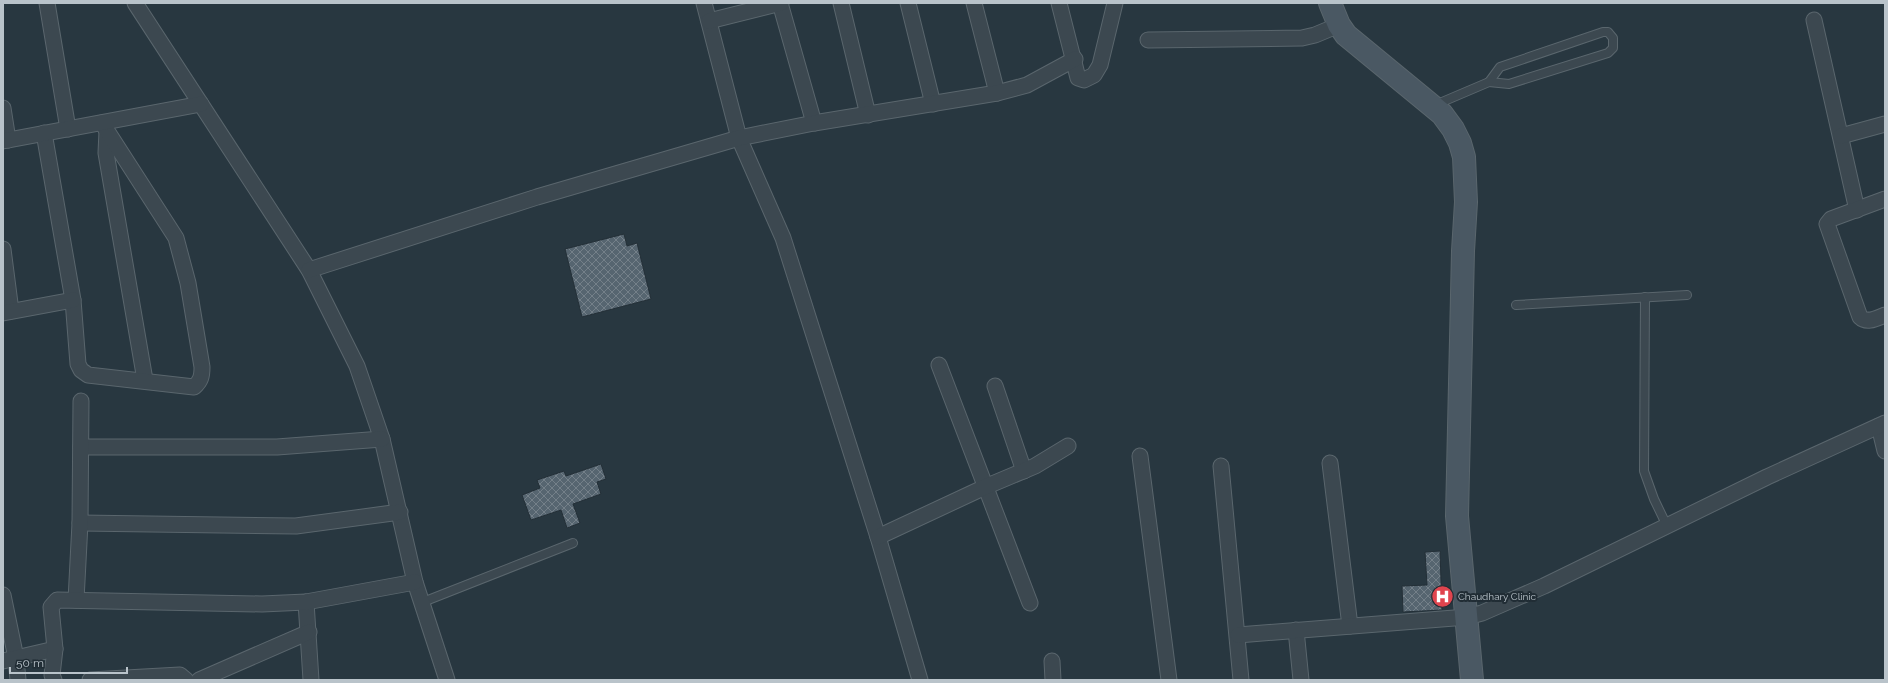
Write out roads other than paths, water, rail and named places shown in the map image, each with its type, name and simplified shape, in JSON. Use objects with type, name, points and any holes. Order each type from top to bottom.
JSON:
[{"type":"street","points":[[47,3],[68,129]]},
{"type":"street","points":[[135,3],[309,270],[357,366],[382,439],[415,582],[423,602],[447,680]]},
{"type":"street","points":[[704,3],[740,138],[783,238],[878,537],[920,680]]},
{"type":"street","points":[[709,22],[781,3],[814,123]]},
{"type":"street","points":[[841,3],[868,115]]},
{"type":"street","points":[[908,3],[933,104]]},
{"type":"street","points":[[974,3],[997,93]]},
{"type":"street","points":[[1059,3],[1075,59],[1078,78],[1084,80],[1094,75],[1100,65],[1115,3]]},
{"type":"street","points":[[1330,3],[1339,25],[1357,46],[1442,114],[1453,129],[1464,156],[1466,202],[1463,251],[1458,516],[1472,680]]},
{"type":"street","points":[[1814,20],[1857,210]]},
{"type":"street","points":[[1148,40],[1302,38],[1315,35],[1339,25]]},
{"type":"street","points":[[309,270],[537,197],[740,138],[814,123],[997,93],[1027,84],[1075,59]]},
{"type":"street","points":[[3,108],[6,140],[68,129],[105,127],[201,104]]},
{"type":"street","points":[[1841,136],[1885,124]]},
{"type":"street","points":[[44,133],[73,300],[78,364],[81,370],[88,374],[194,387],[199,382],[202,375],[202,367],[188,283],[176,238],[105,127]]},
{"type":"street","points":[[105,127],[106,153],[145,380]]},
{"type":"street","points":[[1885,199],[1831,219],[1827,224],[1860,317],[1865,320],[1870,320],[1885,314]]},
{"type":"street","points":[[3,249],[7,312],[73,300]]},
{"type":"street","points":[[939,365],[1030,603]]},
{"type":"street","points":[[995,386],[1024,471]]},
{"type":"street","points":[[76,600],[80,523],[81,401]]},
{"type":"street","points":[[1238,635],[1467,617],[1482,613],[1525,595],[1767,477],[1882,425],[1885,452]]},
{"type":"street","points":[[80,447],[277,447],[382,439]]},
{"type":"street","points":[[878,537],[985,487],[1024,471],[1068,446]]},
{"type":"street","points":[[1140,456],[1169,680]]},
{"type":"street","points":[[1330,463],[1350,626]]},
{"type":"street","points":[[1221,466],[1238,635],[1241,680]]},
{"type":"street","points":[[80,523],[296,526],[400,512]]},
{"type":"street","points":[[54,680],[52,675],[55,649],[51,607],[57,600],[262,604],[306,602],[415,582]]},
{"type":"street","points":[[3,595],[10,660],[18,680]]},
{"type":"street","points":[[306,602],[311,680]]},
{"type":"street","points":[[1296,630],[1301,680]]},
{"type":"street","points":[[199,680],[309,632]]},
{"type":"street","points":[[10,660],[55,649]]},
{"type":"street","points":[[1052,661],[1053,680]]},
{"type":"street","points":[[90,680],[180,675],[186,680]]},
{"type":"lane","points":[[1432,106],[1489,82],[1508,84],[1602,55],[1613,48],[1613,38],[1608,32],[1603,32],[1500,67],[1489,82]]},
{"type":"lane","points":[[1516,305],[1687,295]]},
{"type":"lane","points":[[1645,297],[1644,470],[1654,499],[1667,526]]},
{"type":"lane","points":[[423,602],[573,543]]},
{"type":"place","name":"Chaudhary Clinic","points":[[1443,596]]}]
